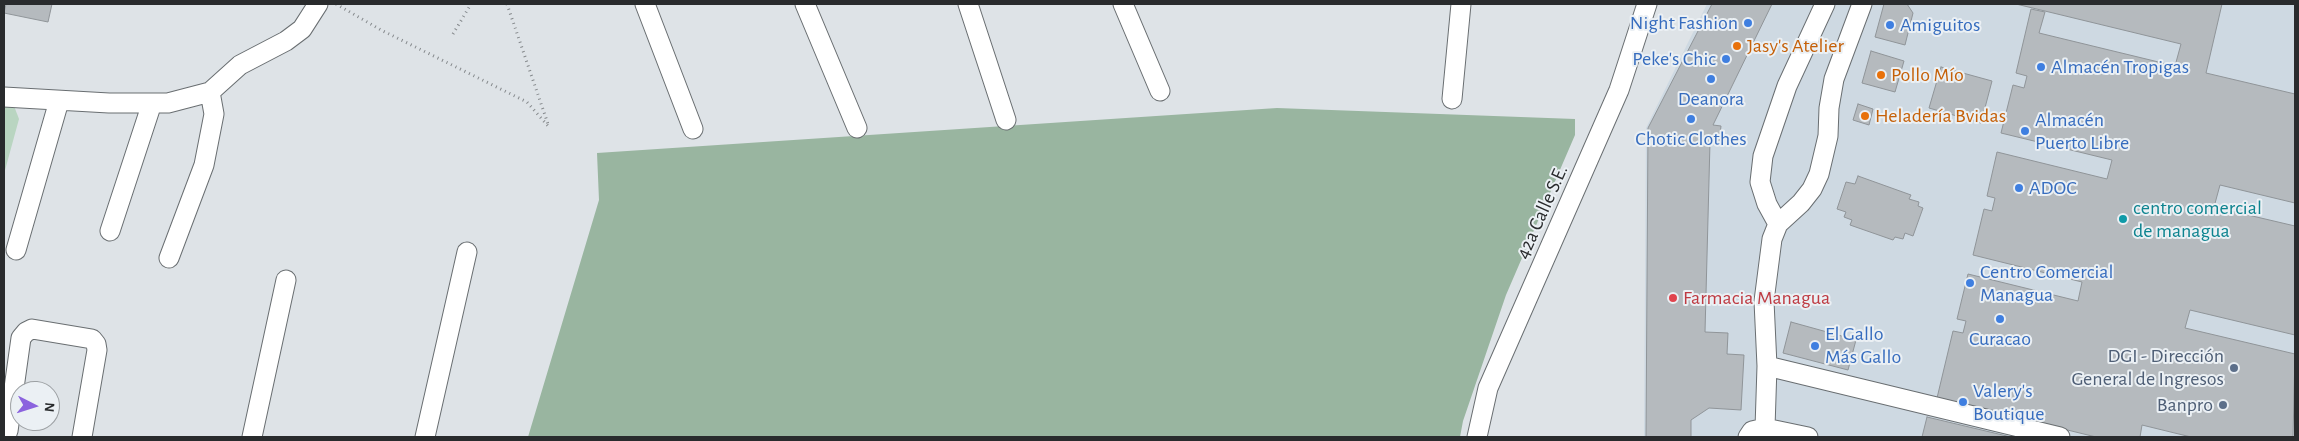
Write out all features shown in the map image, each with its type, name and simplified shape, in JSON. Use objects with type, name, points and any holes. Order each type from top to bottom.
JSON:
[{"type":"street","points":[[4,97],[168,103],[210,92],[240,65],[286,41],[302,29],[318,4]]},
{"type":"street","points":[[645,4],[693,129]]},
{"type":"street","points":[[805,4],[857,128]]},
{"type":"street","points":[[968,4],[1006,120]]},
{"type":"street","points":[[1123,4],[1160,91]]},
{"type":"street","points":[[1452,99],[1462,4]]},
{"type":"street","name":"42a Calle S.E.","points":[[1477,437],[1488,388],[1619,90],[1647,4]]},
{"type":"street","points":[[1778,224],[1766,204],[1760,182],[1762,156],[1787,86],[1825,4]]},
{"type":"street","points":[[1765,428],[1767,366],[1764,301],[1772,238],[1778,224],[1806,196],[1819,174],[1828,136],[1829,108],[1834,79],[1862,4]]},
{"type":"street","points":[[169,258],[204,165],[214,114],[210,92]]},
{"type":"street","points":[[16,250],[59,100]]},
{"type":"street","points":[[110,232],[152,103]]},
{"type":"street","points":[[425,437],[467,252]]},
{"type":"street","points":[[252,437],[286,280]]},
{"type":"street","points":[[12,433],[21,338],[32,329],[92,338],[96,344],[97,350],[82,437]]},
{"type":"street","points":[[1767,366],[2060,437]]},
{"type":"street","points":[[1748,437],[1752,430],[1765,428],[1808,437]]},
{"type":"path","points":[[336,4],[381,30],[527,102],[549,127],[507,4]]},
{"type":"path","points":[[453,34],[471,4]]},
{"type":"shaded area","name":"Centro Comercial Managua","points":[[1707,4],[2295,4],[2295,437],[1644,437],[1646,128]]},
{"type":"green space","points":[[4,97],[11,98],[19,119],[4,174]]},
{"type":"green space","points":[[1277,108],[1575,119],[1575,135],[1506,295],[1463,421],[1460,437],[528,437],[599,200],[597,153]]},
{"type":"building","points":[[6,4],[52,4],[48,22],[4,13]]},
{"type":"building","points":[[1712,4],[1772,4],[1713,125],[1721,126],[1719,143],[1710,142],[1705,332],[1728,333],[1727,354],[1744,355],[1741,410],[1709,408],[1691,420],[1691,437],[1646,437],[1648,128]]},
{"type":"building","points":[[1884,4],[1907,4],[1913,13],[1905,45],[1875,37]]},
{"type":"building","name":"centro comercial de managua","points":[[2016,4],[2222,4],[2206,73],[2295,94],[2295,203],[2220,185],[2214,207],[2295,226],[2295,335],[2190,310],[2185,328],[2295,354],[2293,437],[2191,437],[2142,425],[2140,437],[2096,437],[1937,398],[1953,331],[1963,333],[1966,321],[1957,319],[1968,274],[2078,301],[2082,282],[1973,255],[1984,209],[1992,211],[1995,198],[1987,196],[1997,152],[2107,179],[2112,160],[2001,133],[2013,85],[2024,88],[2027,76],[2016,73],[2031,9],[2045,12],[2039,33],[2175,66],[2181,44]]},
{"type":"building","points":[[1871,51],[1904,61],[1895,92],[1862,83]]},
{"type":"building","points":[[1941,67],[1992,81],[1981,123],[1929,108]]},
{"type":"building","points":[[1858,104],[1873,109],[1869,125],[1853,120]]},
{"type":"building","points":[[1858,176],[1911,195],[1909,199],[1919,202],[1918,206],[1923,208],[1913,236],[1905,233],[1903,239],[1895,237],[1893,240],[1850,225],[1852,220],[1844,217],[1846,212],[1837,209],[1846,182],[1855,184]]},
{"type":"building","points":[[1791,322],[1856,340],[1848,370],[1783,353]]},
{"type":"building","points":[[1927,417],[2011,437],[1922,437]]},
{"type":"place","name":"Night Fashion","points":[[1748,23]]},
{"type":"place","name":"Amiguitos","points":[[1890,25]]},
{"type":"place","name":"Jasy's Atelier","points":[[1737,46]]},
{"type":"place","name":"Peke's Chic","points":[[1726,59]]},
{"type":"place","name":"Almacén Tropigas","points":[[2041,67]]},
{"type":"place","name":"Pollo Mío","points":[[1881,75]]},
{"type":"place","name":"Deanora","points":[[1711,79]]},
{"type":"place","name":"Heladería Bvidas","points":[[1865,116]]},
{"type":"place","name":"Chotic Clothes","points":[[1691,119]]},
{"type":"place","name":"Almacén Puerto Libre","points":[[2025,131]]},
{"type":"place","name":"ADOC","points":[[2019,188]]},
{"type":"place","name":"centro comercial de managua","points":[[2123,219]]},
{"type":"place","name":"Centro Comercial Managua","points":[[1970,283]]},
{"type":"place","name":"Farmacia Managua","points":[[1673,298]]},
{"type":"place","name":"Curacao","points":[[2000,319]]},
{"type":"place","name":"El Gallo Más Gallo","points":[[1815,346]]},
{"type":"place","name":"DGI - Dirección General de Ingresos","points":[[2234,368]]},
{"type":"place","name":"Valery's Boutique","points":[[1963,402]]},
{"type":"place","name":"Banpro","points":[[2223,405]]}]
